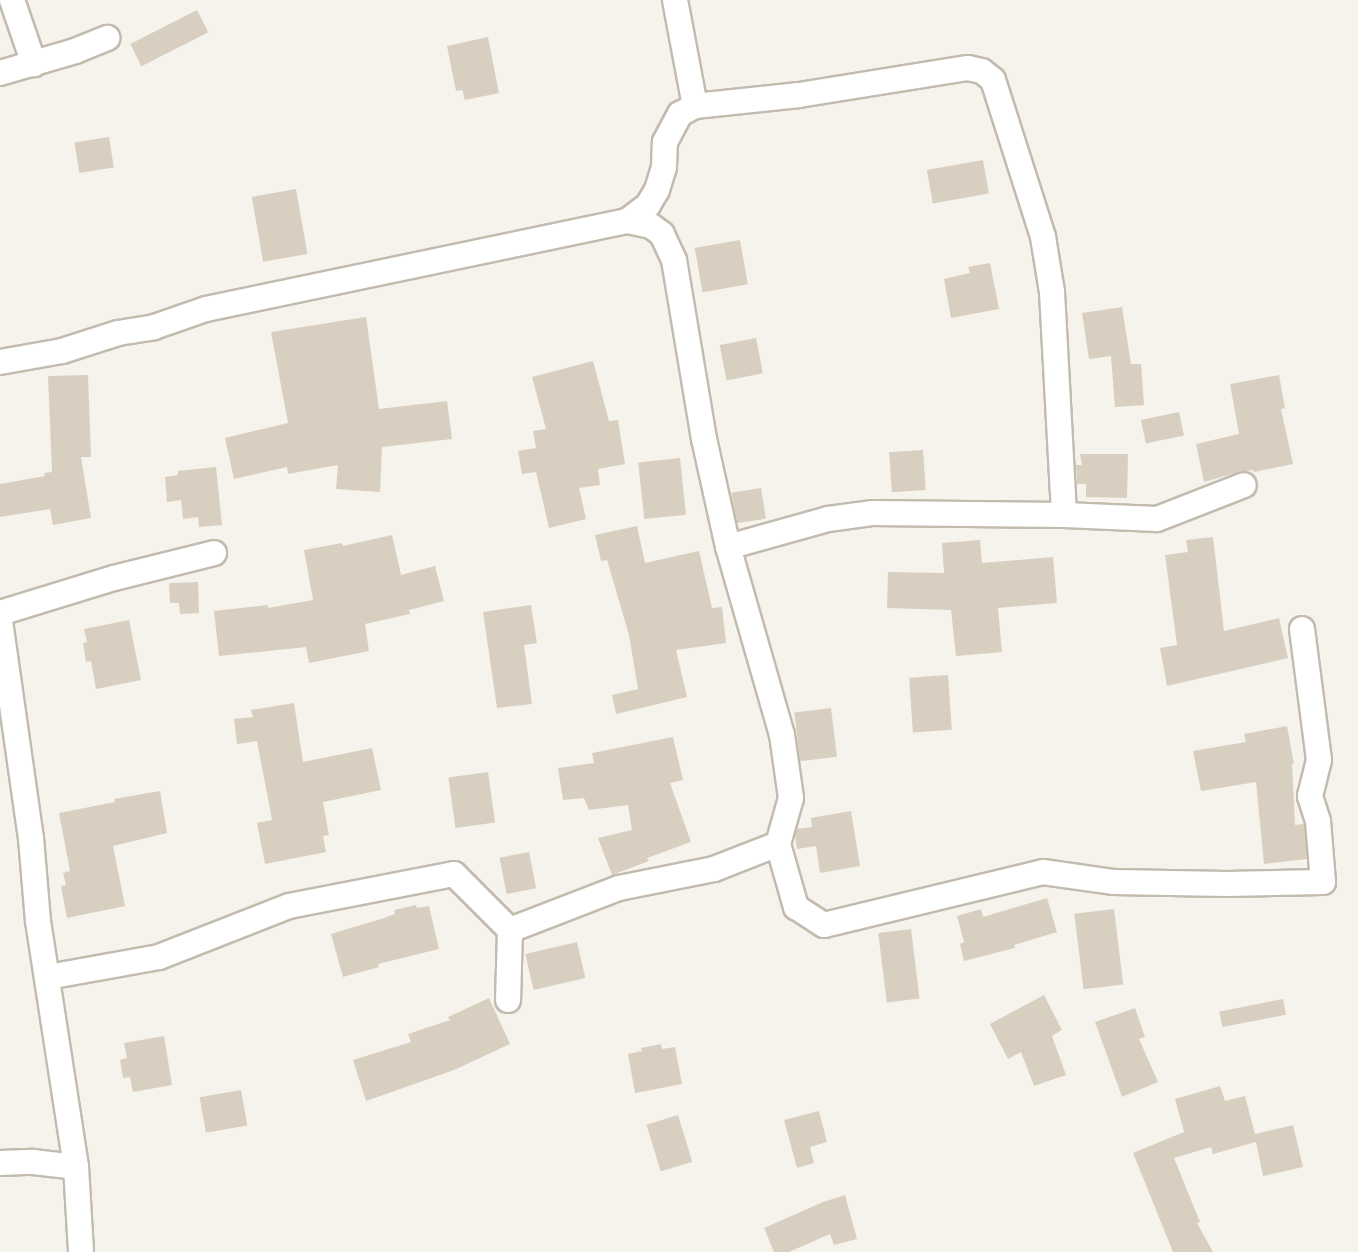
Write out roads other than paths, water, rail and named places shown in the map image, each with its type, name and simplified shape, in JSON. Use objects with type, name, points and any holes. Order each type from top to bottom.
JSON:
[{"type":"street","points":[[12,0],[34,64]]},
{"type":"street","points":[[675,0],[695,106]]},
{"type":"street","points":[[0,73],[34,64],[107,38]]},
{"type":"street","points":[[627,221],[648,205],[657,190],[664,167],[665,142],[680,114],[695,106],[799,95],[968,68],[982,71],[993,80],[1043,237],[1052,292],[1065,514]]},
{"type":"street","points":[[0,362],[62,351],[118,333],[154,327],[206,309],[627,221],[651,226],[662,234],[674,260],[704,439],[728,547],[782,735],[792,798],[778,844],[796,907],[824,925],[1043,872],[1114,882],[1227,884],[1323,882],[1318,821],[1310,796],[1319,760],[1302,629]]},
{"type":"street","points":[[728,547],[828,519],[872,513],[1065,514],[1158,519],[1244,485]]},
{"type":"street","points":[[0,613],[114,578],[214,553]]},
{"type":"street","points":[[0,621],[31,838],[38,921],[76,1167],[81,1252]]},
{"type":"street","points":[[510,930],[619,888],[714,869],[778,844]]},
{"type":"street","points":[[48,977],[159,957],[289,906],[454,874],[510,930],[508,1000]]},
{"type":"street","points":[[0,1163],[33,1162],[76,1167]]}]
